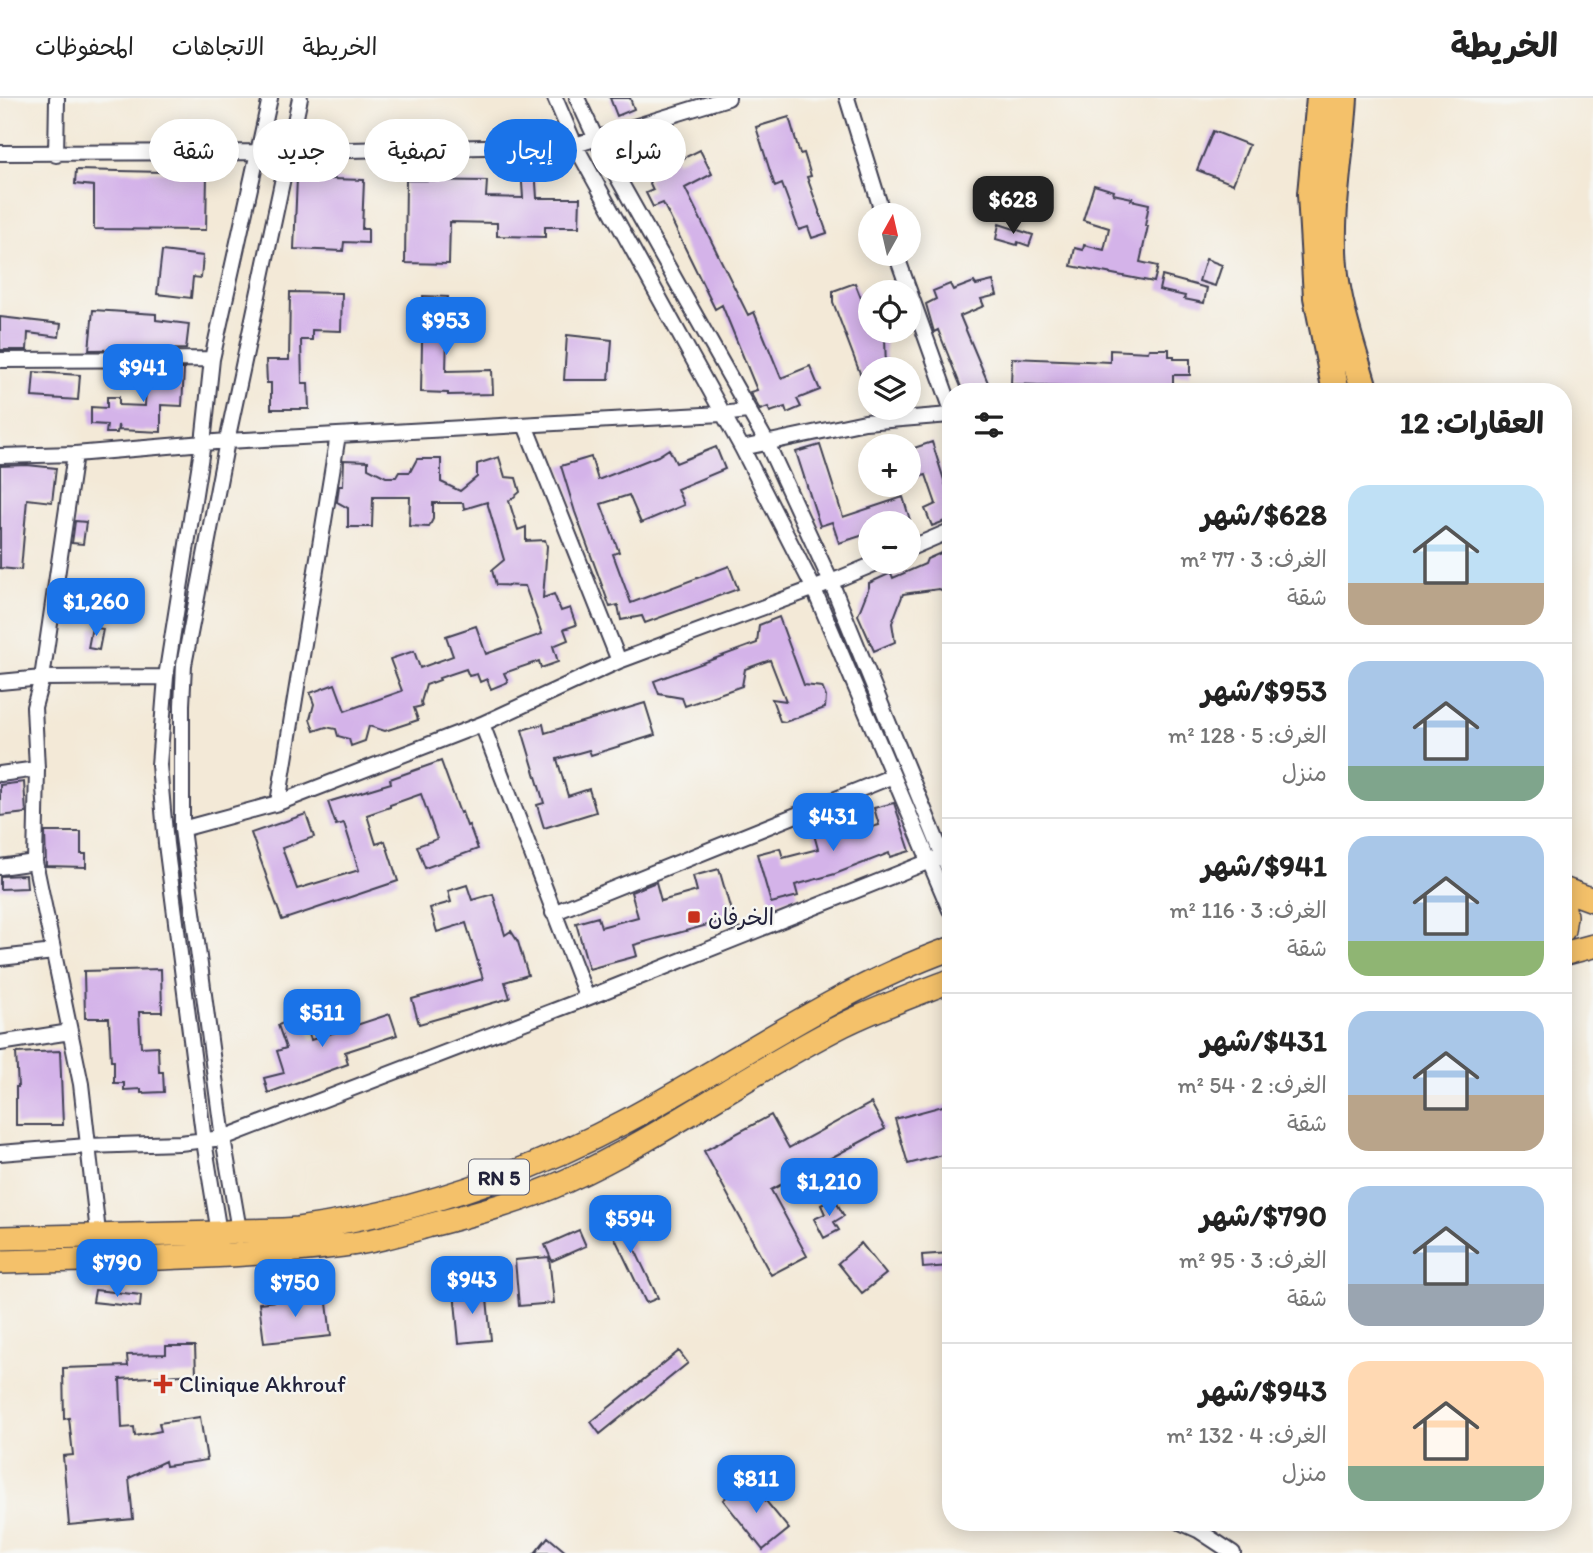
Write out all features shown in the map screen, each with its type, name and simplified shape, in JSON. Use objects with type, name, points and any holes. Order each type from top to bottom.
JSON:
[{"type":"highway","points":[[1320,98],[1311,194],[1317,297],[1334,383]]},
{"type":"highway","points":[[1344,98],[1333,240],[1334,267],[1339,300],[1362,383]]},
{"type":"highway","points":[[1572,892],[1593,900]]},
{"type":"highway","points":[[1572,952],[1593,946]]},
{"type":"highway","name":"RN 5","points":[[0,1238],[296,1229],[424,1205],[506,1175],[627,1121],[823,1006],[895,970],[942,951]]},
{"type":"highway","name":"RN 5","points":[[0,1262],[250,1253],[345,1245],[394,1236],[486,1211],[564,1182],[606,1162],[845,1024],[942,984]]},
{"type":"street","points":[[56,155],[57,98]]},
{"type":"street","points":[[266,119],[270,98]]},
{"type":"street","points":[[296,119],[300,98]]},
{"type":"street","points":[[555,98],[564,119]]},
{"type":"street","points":[[577,98],[591,128]]},
{"type":"street","points":[[660,119],[728,98]]},
{"type":"street","points":[[847,98],[879,203]]},
{"type":"street","points":[[350,150],[484,147]]},
{"type":"street","points":[[577,149],[742,448],[813,587],[893,776],[940,857]]},
{"type":"street","points":[[0,153],[56,155],[253,152]]},
{"type":"street","points":[[229,1232],[204,1141],[166,844],[159,765],[166,677],[203,443],[212,359],[253,178]]},
{"type":"street","points":[[229,1232],[223,1138],[181,828],[184,664],[283,182]]},
{"type":"street","points":[[620,182],[766,441],[831,582],[940,857]]},
{"type":"street","points":[[900,266],[942,383]]},
{"type":"street","points":[[0,360],[212,359]]},
{"type":"street","points":[[0,456],[75,454],[203,443],[747,411]]},
{"type":"street","points":[[742,448],[865,422],[942,416]]},
{"type":"street","points":[[526,425],[619,661]]},
{"type":"street","points":[[278,803],[338,435]]},
{"type":"street","points":[[75,454],[42,678],[34,707],[37,769],[35,862],[82,1084],[100,1259]]},
{"type":"street","points":[[921,543],[942,534]]},
{"type":"street","points":[[181,828],[278,803],[482,724],[619,661],[858,571]]},
{"type":"street","points":[[0,682],[42,678],[166,677]]},
{"type":"street","points":[[482,724],[587,998]]},
{"type":"street","points":[[0,774],[37,769]]},
{"type":"street","points":[[552,912],[893,776]]},
{"type":"street","points":[[0,1153],[223,1138],[587,998],[940,857]]},
{"type":"street","points":[[0,867],[35,862]]},
{"type":"street","points":[[0,958],[54,952]]},
{"type":"street","points":[[0,1043],[70,1032]]},
{"type":"street","points":[[1200,1531],[1233,1553]]},
{"type":"building","points":[[610,98],[630,98],[634,109],[617,116]]},
{"type":"building","points":[[789,117],[800,154],[804,153],[811,176],[807,177],[827,233],[812,238],[808,227],[799,230],[782,184],[775,187],[756,127]]},
{"type":"building","points":[[1213,131],[1249,145],[1233,184],[1197,170]]},
{"type":"building","points":[[700,150],[712,174],[685,188],[748,315],[754,312],[781,378],[810,366],[820,390],[797,399],[801,407],[787,413],[785,407],[770,412],[768,407],[760,410],[750,392],[757,390],[722,305],[715,309],[663,203],[653,207],[646,193],[653,190],[649,182],[686,182],[686,157]]},
{"type":"building","points":[[76,170],[149,172],[149,182],[207,182],[206,230],[94,229],[94,186],[75,184]]},
{"type":"building","points":[[364,180],[362,229],[368,229],[368,243],[344,242],[343,251],[294,249],[297,182]]},
{"type":"building","points":[[484,181],[487,182],[486,197],[523,198],[522,182],[536,182],[537,198],[580,198],[579,227],[545,227],[545,237],[497,236],[497,223],[450,222],[449,264],[405,263],[406,182]]},
{"type":"building","points":[[1094,185],[1114,191],[1113,194],[1149,204],[1145,226],[1148,226],[1140,262],[1158,266],[1154,282],[1071,266],[1075,248],[1083,250],[1084,245],[1104,250],[1109,228],[1083,220]]},
{"type":"building","points":[[999,224],[1033,235],[1029,246],[996,239]]},
{"type":"building","points":[[162,251],[203,256],[201,278],[193,277],[191,298],[157,294]]},
{"type":"building","points":[[1206,259],[1222,265],[1215,286],[1199,281]]},
{"type":"building","points":[[1162,276],[1207,288],[1204,303],[1159,290]]},
{"type":"building","points":[[993,281],[997,295],[981,299],[984,306],[960,316],[988,383],[959,383],[938,330],[934,332],[926,304],[936,299],[933,291],[950,284],[953,290],[974,282],[976,285]]},
{"type":"building","points":[[855,283],[858,291],[858,343],[885,343],[886,357],[858,357],[858,368],[833,302],[833,291]]},
{"type":"building","points":[[290,292],[342,293],[341,331],[312,330],[312,340],[301,340],[302,383],[308,383],[309,409],[271,409],[271,383],[267,383],[266,360],[289,360]]},
{"type":"building","points":[[423,296],[448,297],[446,371],[492,370],[493,394],[448,395],[421,392]]},
{"type":"building","points":[[93,310],[156,314],[156,320],[189,324],[186,349],[89,350]]},
{"type":"building","points":[[0,317],[61,324],[59,337],[28,333],[27,350],[0,350]]},
{"type":"building","points":[[567,335],[612,340],[609,380],[564,380]]},
{"type":"building","points":[[1149,349],[1169,349],[1169,356],[1174,356],[1174,359],[1190,359],[1190,375],[1173,375],[1173,383],[1011,383],[1012,358],[1110,362],[1110,350],[1148,352]]},
{"type":"building","points":[[147,369],[184,369],[182,406],[161,405],[161,432],[119,430],[118,425],[117,433],[106,433],[107,425],[91,424],[91,407],[107,408],[107,397],[119,397],[119,405],[145,406]]},
{"type":"building","points":[[34,372],[80,375],[78,400],[32,397]]},
{"type":"building","points":[[932,442],[942,474],[942,522],[932,526],[925,509],[936,504],[926,475],[921,476],[921,446]]},
{"type":"building","points":[[820,445],[843,517],[858,512],[858,537],[839,543],[832,522],[820,526],[796,452]]},
{"type":"building","points":[[716,447],[725,469],[677,489],[684,505],[641,523],[629,495],[601,504],[619,552],[613,554],[631,603],[729,566],[738,589],[645,623],[642,616],[621,620],[618,605],[610,607],[561,466],[591,457],[598,480],[669,449],[676,463]]},
{"type":"building","points":[[499,457],[505,477],[516,478],[520,492],[509,501],[518,530],[526,527],[526,541],[545,540],[547,546],[543,598],[554,594],[561,611],[570,608],[576,625],[564,629],[568,640],[553,646],[558,662],[541,668],[539,661],[504,673],[508,682],[491,689],[487,679],[480,682],[477,674],[469,676],[466,669],[439,678],[440,680],[426,685],[422,706],[414,708],[418,720],[385,731],[369,726],[365,741],[351,746],[349,739],[338,736],[336,729],[326,727],[314,731],[310,719],[314,704],[310,693],[335,684],[345,711],[402,691],[390,659],[414,651],[420,668],[453,656],[446,636],[476,626],[486,654],[542,634],[525,586],[496,585],[492,570],[504,560],[487,502],[464,509],[463,503],[433,503],[433,519],[429,527],[409,526],[410,497],[373,497],[372,527],[348,527],[348,508],[337,502],[339,486],[343,486],[344,460],[368,461],[368,468],[386,477],[396,477],[399,472],[410,472],[417,459],[441,459],[441,482],[460,491],[477,477],[477,464]]},
{"type":"building","points":[[0,466],[56,468],[52,502],[27,499],[21,570],[0,568]]},
{"type":"building","points":[[903,497],[907,511],[861,511]]},
{"type":"building","points":[[75,521],[86,522],[83,544],[72,543]]},
{"type":"building","points":[[942,552],[942,590],[903,594],[892,623],[895,642],[874,651],[858,615],[869,583],[889,574],[893,578],[902,574],[921,574],[921,566],[927,559]]},
{"type":"building","points":[[779,617],[804,685],[822,687],[826,697],[825,708],[785,722],[780,721],[772,699],[786,701],[770,660],[745,669],[742,686],[685,706],[682,698],[659,694],[654,681],[757,643],[759,625]]},
{"type":"building","points":[[92,627],[103,629],[99,650],[88,648]]},
{"type":"building","points":[[645,703],[655,735],[591,755],[589,750],[557,759],[568,796],[589,789],[596,812],[544,828],[537,805],[544,803],[522,730],[543,724],[545,733]]},
{"type":"building","points":[[441,761],[460,813],[462,812],[467,826],[469,825],[478,849],[425,868],[417,846],[437,839],[421,794],[390,805],[367,815],[376,844],[385,841],[398,881],[282,920],[251,833],[306,814],[314,837],[282,848],[297,889],[359,870],[344,823],[336,825],[328,802],[391,783],[390,779]]},
{"type":"building","points":[[24,782],[26,813],[0,816],[0,785]]},
{"type":"building","points":[[894,803],[910,851],[890,857],[889,853],[835,874],[795,885],[798,896],[771,903],[757,854],[780,848],[783,858],[818,849],[810,820],[835,813],[841,836],[879,825],[874,808]]},
{"type":"building","points":[[45,832],[81,832],[81,854],[86,854],[86,867],[46,866]]},
{"type":"building","points":[[719,869],[733,918],[634,945],[637,956],[589,969],[576,923],[598,917],[601,927],[638,917],[631,892],[656,882],[661,901],[697,891],[693,876]]},
{"type":"building","points":[[26,875],[27,888],[0,889],[0,876]]},
{"type":"building","points":[[467,885],[472,900],[493,894],[505,935],[511,931],[518,942],[528,975],[505,982],[510,998],[419,1024],[412,999],[483,979],[466,923],[437,932],[430,908],[451,902],[448,891]]},
{"type":"building","points":[[161,969],[162,1012],[139,1012],[141,1047],[158,1046],[159,1072],[163,1072],[164,1092],[141,1093],[141,1089],[124,1090],[124,1083],[114,1083],[109,1018],[85,1018],[84,971]]},
{"type":"building","points":[[390,1014],[397,1035],[345,1052],[348,1064],[268,1093],[264,1078],[284,1073],[277,1051],[286,1048],[278,1025],[303,1016],[311,1040]]},
{"type":"building","points":[[60,1051],[63,1125],[16,1125],[16,1053]]},
{"type":"building","points":[[871,1103],[885,1129],[771,1190],[807,1256],[771,1275],[704,1151],[771,1115],[789,1148]]},
{"type":"building","points":[[942,1106],[942,1155],[908,1164],[895,1119]]},
{"type":"building","points":[[834,1198],[844,1216],[834,1222],[839,1230],[824,1238],[814,1219],[825,1214],[821,1205]]},
{"type":"building","points":[[610,1205],[626,1231],[658,1298],[646,1303],[601,1209]]},
{"type":"building","points":[[579,1230],[586,1246],[552,1261],[545,1245]]},
{"type":"building","points":[[861,1243],[886,1274],[862,1293],[838,1263]]},
{"type":"building","points":[[942,1254],[942,1267],[923,1268],[922,1255]]},
{"type":"building","points":[[549,1257],[554,1303],[519,1306],[515,1260]]},
{"type":"building","points":[[486,1288],[491,1340],[459,1343],[454,1291]]},
{"type":"building","points":[[95,1290],[141,1295],[140,1307],[93,1302]]},
{"type":"building","points":[[326,1295],[331,1336],[264,1343],[259,1303]]},
{"type":"building","points":[[166,1346],[195,1346],[196,1374],[120,1379],[122,1428],[134,1427],[135,1436],[161,1431],[159,1423],[200,1417],[207,1460],[166,1466],[165,1461],[129,1478],[133,1519],[69,1525],[63,1456],[73,1455],[69,1418],[64,1419],[63,1368],[128,1366],[127,1355],[166,1354]]},
{"type":"building","points":[[679,1351],[688,1363],[600,1434],[591,1422]]},
{"type":"building","points":[[748,1479],[789,1529],[763,1550],[723,1500]]},
{"type":"building","points":[[548,1537],[567,1553],[535,1553]]},
{"type":"place","name":"الخرفان","points":[[694,917]]},
{"type":"place","name":"Clinique Akhrouf","points":[[163,1384]]}]
